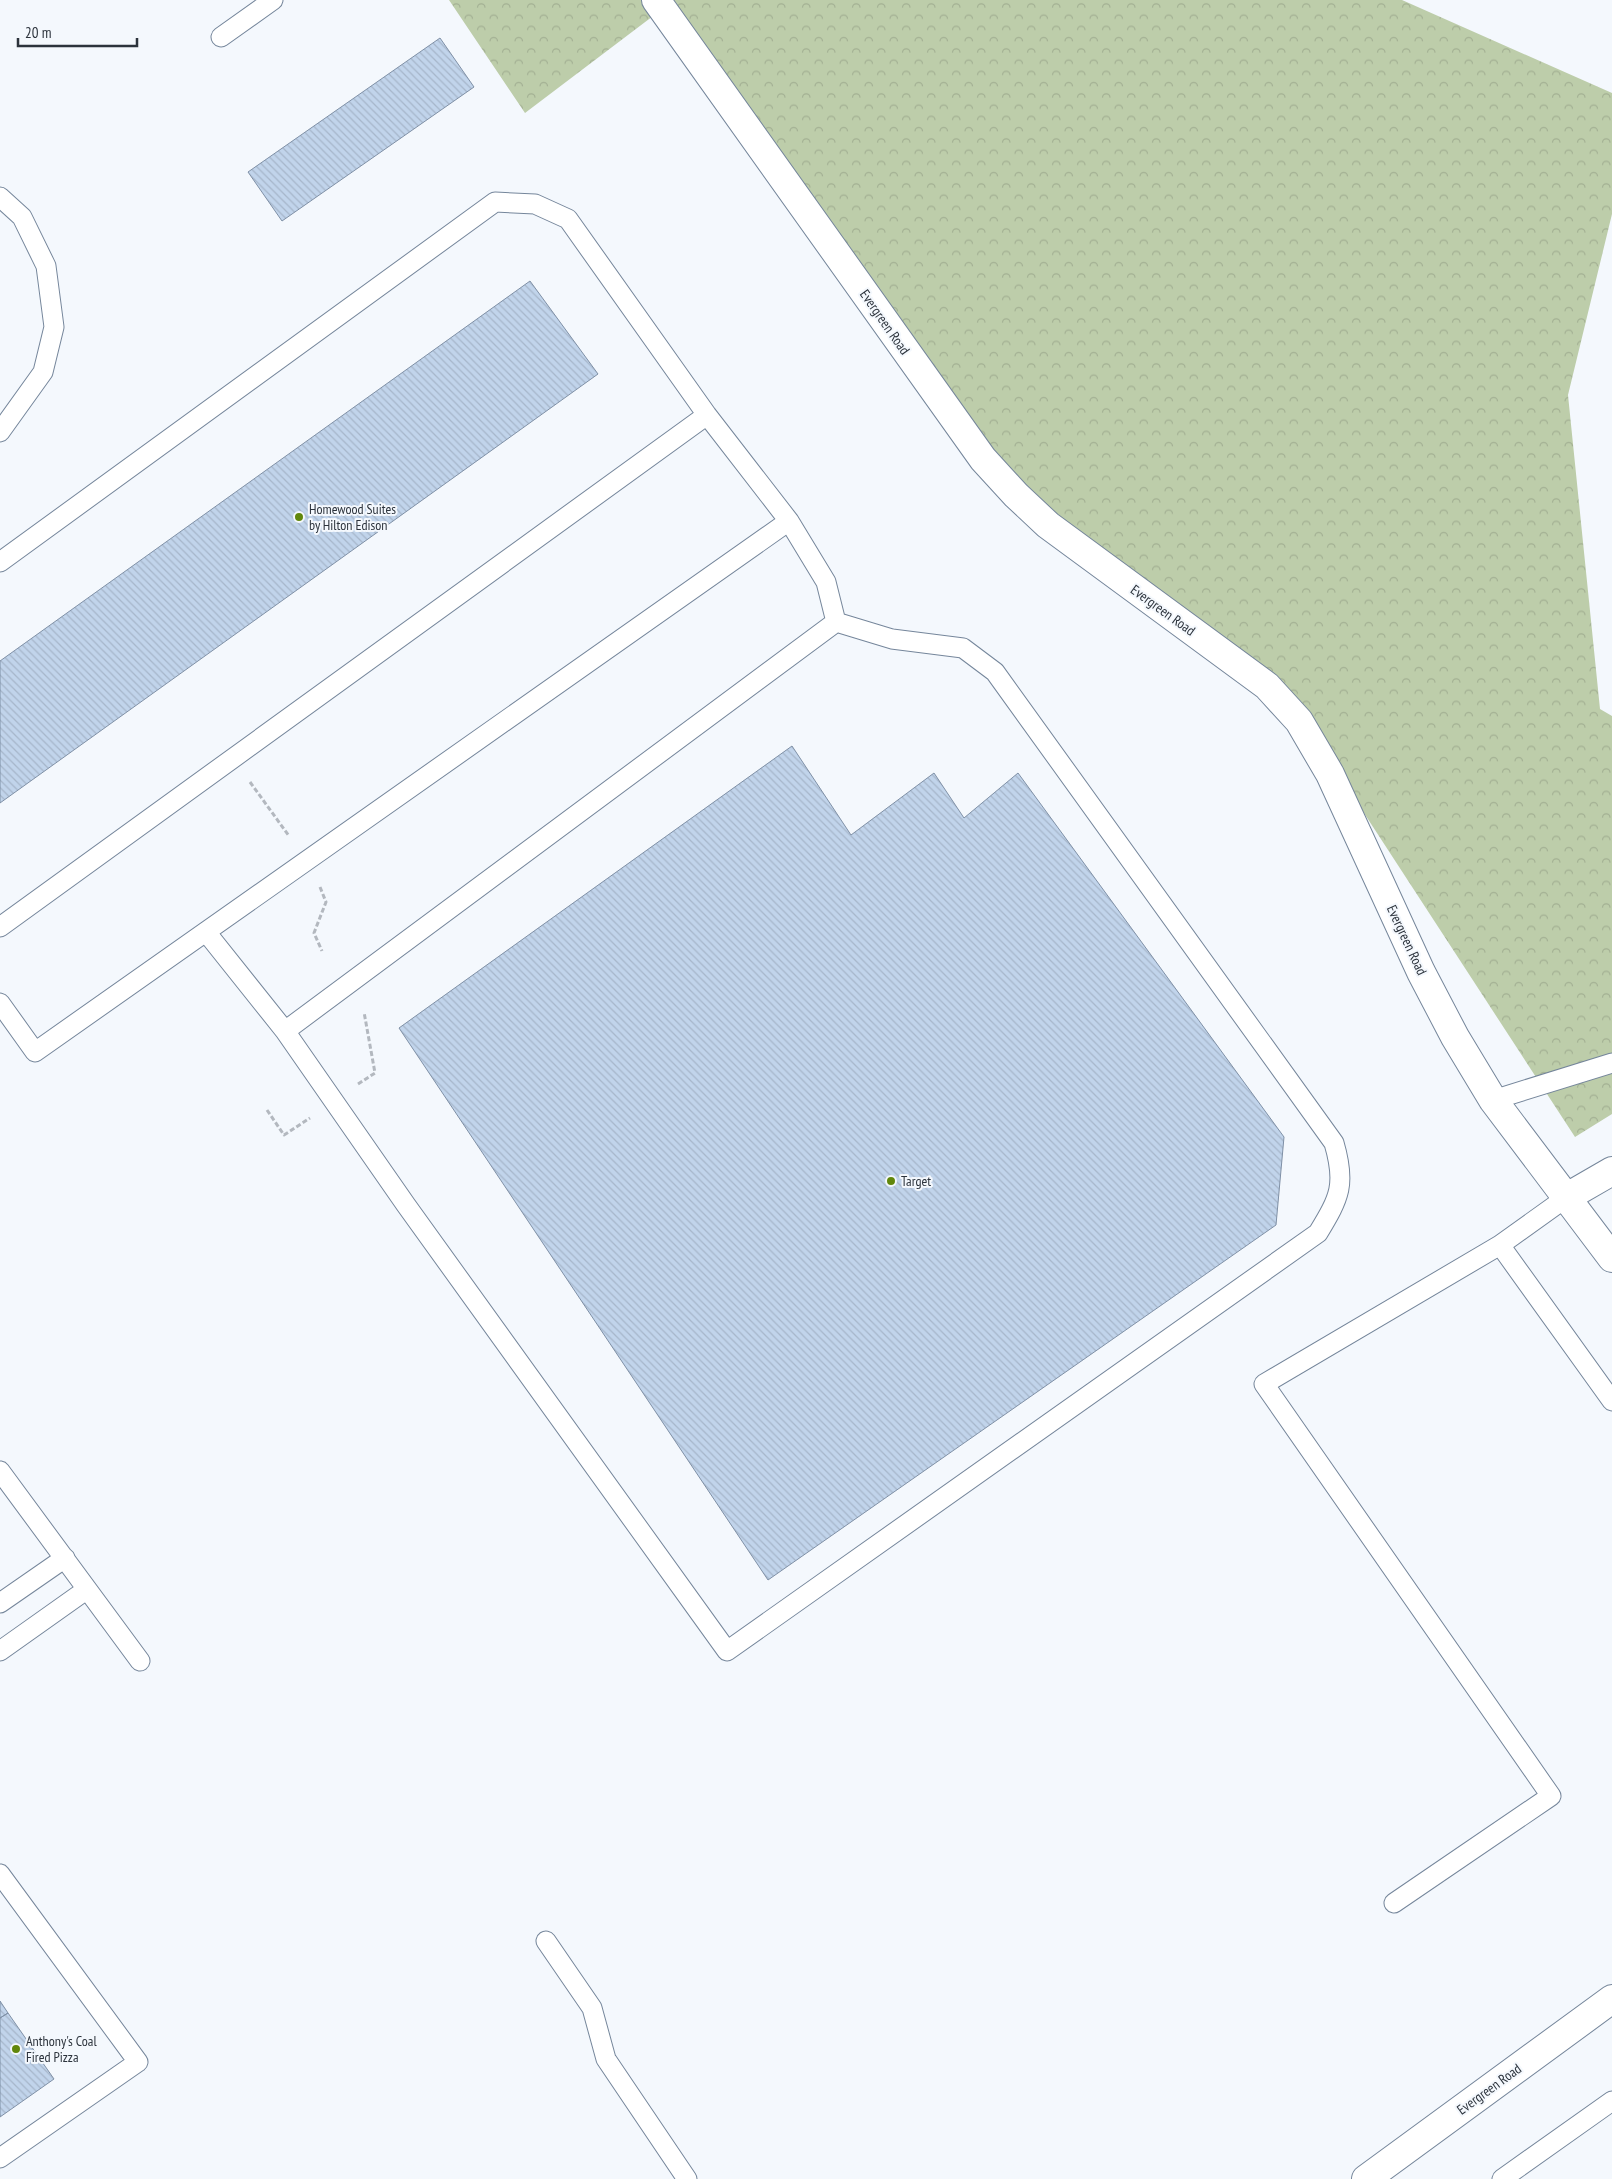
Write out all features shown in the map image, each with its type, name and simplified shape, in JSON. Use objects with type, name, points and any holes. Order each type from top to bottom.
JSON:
[{"type":"street","name":"Evergreen Road","points":[[656,0],[982,459],[1048,525],[1267,686],[1299,721],[1330,774],[1417,963],[1446,1021],[1493,1100],[1612,1258],[1610,1276],[1612,1278]]},
{"type":"street","points":[[1567,1197],[1612,1171]]},
{"type":"street","name":"Evergreen Road","points":[[1366,2179],[1612,1999]]},
{"type":"lane","points":[[221,37],[273,0]]},
{"type":"lane","points":[[0,197],[22,218],[46,266],[54,327],[43,372],[0,432]]},
{"type":"lane","points":[[0,562],[495,202],[535,204],[568,220],[707,415],[789,522],[826,582],[836,622]]},
{"type":"lane","points":[[0,927],[707,415]]},
{"type":"lane","points":[[0,1003],[35,1052],[789,522]]},
{"type":"lane","points":[[206,932],[285,1031],[406,1204],[727,1651],[1318,1233],[1331,1211],[1340,1189],[1341,1168],[1334,1143],[994,672],[963,648],[892,639],[836,622]]},
{"type":"lane","points":[[285,1031],[836,622]]},
{"type":"lane","points":[[1493,1100],[1612,1063]]},
{"type":"lane","points":[[1394,1903],[1551,1796],[1264,1384],[1500,1245],[1567,1197]]},
{"type":"lane","points":[[1500,1245],[1612,1401]]},
{"type":"lane","points":[[0,1471],[140,1661]]},
{"type":"lane","points":[[0,1603],[65,1558]]},
{"type":"lane","points":[[0,1651],[86,1590]]},
{"type":"lane","points":[[0,1874],[138,2062],[0,2158]]},
{"type":"lane","points":[[546,1941],[592,2008],[606,2059],[687,2179]]},
{"type":"lane","points":[[1502,2179],[1612,2100]]},
{"type":"path","points":[[250,781],[292,841]]},
{"type":"path","points":[[319,883],[326,902],[314,933],[322,951]]},
{"type":"path","points":[[364,1012],[375,1073]]},
{"type":"green space","points":[[449,0],[1402,0],[1612,93],[1612,214],[1568,395],[1600,709],[1612,716],[1612,1114],[1575,1137],[1291,701],[986,464],[661,10],[525,113]]},
{"type":"building","points":[[440,38],[474,87],[282,221],[248,172]]},
{"type":"building","name":"Homewood Suites by Hilton Edison","points":[[530,281],[598,374],[0,803],[0,661]]},
{"type":"building","name":"Target","points":[[792,746],[851,835],[934,773],[964,818],[1018,773],[1284,1137],[1276,1225],[768,1580],[399,1028]]},
{"type":"building","points":[[0,2001],[8,2013],[0,2018]]},
{"type":"building","name":"Anthony's Coal Fired Pizza","points":[[8,2013],[54,2079],[0,2117],[0,2018]]},
{"type":"place","name":"Homewood Suites by Hilton Edison","points":[[299,517]]},
{"type":"place","name":"Target","points":[[891,1181]]},
{"type":"place","name":"Anthony's Coal Fired Pizza","points":[[16,2049]]}]
